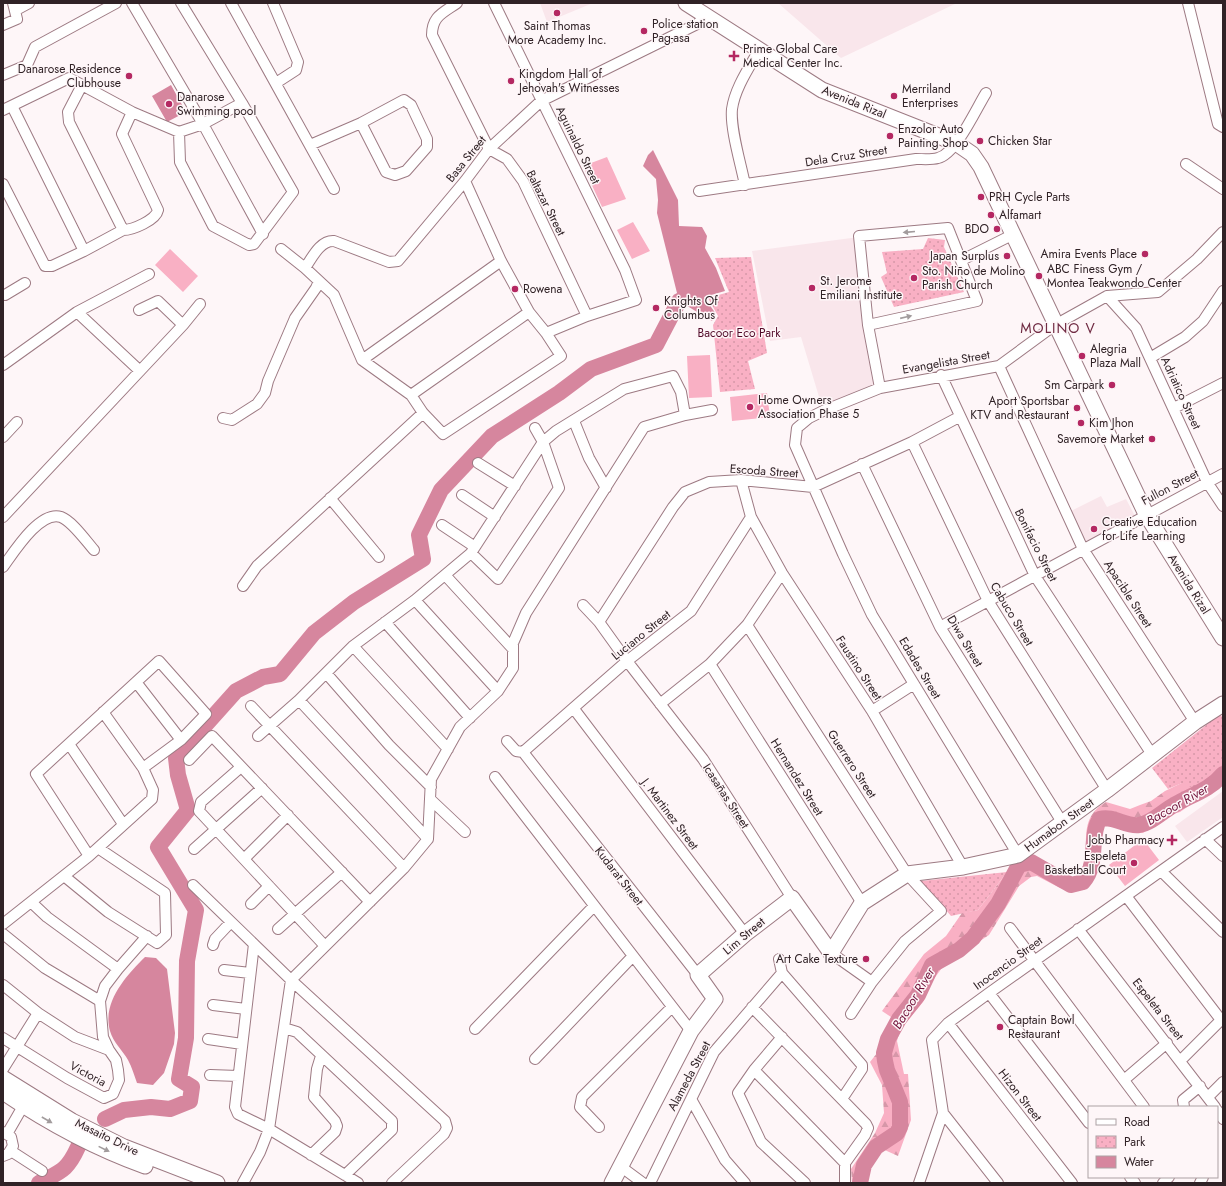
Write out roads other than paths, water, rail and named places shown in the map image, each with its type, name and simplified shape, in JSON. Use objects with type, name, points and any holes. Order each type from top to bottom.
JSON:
[{"type":"street","points":[[3,25],[17,19],[14,7],[30,3]]},
{"type":"street","points":[[3,75],[27,65],[35,47],[116,3]]},
{"type":"street","points":[[132,3],[203,124],[263,234]]},
{"type":"street","points":[[179,132],[180,162],[213,226],[248,245],[254,244],[263,234],[292,192],[242,103],[180,3]]},
{"type":"street","points":[[231,3],[334,189]]},
{"type":"street","points":[[273,3],[298,62],[296,70],[276,83]]},
{"type":"street","points":[[457,3],[436,18],[432,25],[432,35],[489,149]]},
{"type":"street","name":"Aguinaldo Street","points":[[494,3],[625,270],[636,300],[587,316]]},
{"type":"street","name":"Avenida Rizal","points":[[686,3],[822,90],[956,143],[972,154],[981,167],[1014,234],[1055,325],[1146,514],[1223,638]]},
{"type":"street","points":[[1188,3],[1221,123]]},
{"type":"street","name":"Basa Street","points":[[305,268],[322,244],[328,240],[389,262],[398,261],[465,181],[489,149],[541,101],[697,24],[707,16]]},
{"type":"street","points":[[745,185],[735,135],[732,109],[739,85],[760,50]]},
{"type":"street","points":[[84,251],[7,108],[66,79],[73,79],[132,112],[179,132],[203,124],[242,103]]},
{"type":"street","points":[[82,84],[68,112],[69,122],[123,230]]},
{"type":"street","name":"Dela Cruz Street","points":[[699,191],[916,159],[939,158],[948,153],[956,143],[986,93]]},
{"type":"street","points":[[310,146],[361,123],[404,100],[411,105],[427,139],[427,147],[406,172],[395,175],[386,172],[361,123]]},
{"type":"street","points":[[3,184],[45,266],[52,266],[123,230],[130,230],[155,216],[158,210],[122,134],[132,112]]},
{"type":"street","name":"Baltazar Street","points":[[489,149],[507,159],[522,181],[587,316]]},
{"type":"street","points":[[1186,164],[1223,189]]},
{"type":"street","points":[[281,249],[305,268],[334,295],[362,360],[411,395],[423,413],[443,434],[561,356],[546,333],[529,312],[501,261],[465,181]]},
{"type":"street","points":[[868,325],[977,301],[948,228],[859,236],[868,325],[880,388]]},
{"type":"street","name":"Evangelista Street","points":[[813,487],[795,446],[797,428],[809,418],[880,388],[999,366],[1055,325],[1107,296],[1158,292],[1197,259],[1223,232]]},
{"type":"street","points":[[962,260],[1014,234]]},
{"type":"street","points":[[362,360],[501,261]]},
{"type":"street","points":[[3,365],[77,312],[149,274]]},
{"type":"street","points":[[4,295],[24,283]]},
{"type":"street","points":[[223,418],[232,420],[260,400],[265,393],[268,381],[294,318],[321,283]]},
{"type":"street","points":[[1150,358],[1185,337],[1203,321],[1223,291]]},
{"type":"street","name":"Adriatico Street","points":[[1107,296],[1136,328],[1208,482],[1223,506]]},
{"type":"street","points":[[139,310],[158,301],[183,325]]},
{"type":"street","points":[[3,517],[183,325],[200,304]]},
{"type":"street","points":[[77,312],[140,371]]},
{"type":"street","points":[[411,395],[529,312]]},
{"type":"street","points":[[546,333],[587,316]]},
{"type":"street","name":"Apacible Street","points":[[999,366],[1083,549],[1195,722]]},
{"type":"street","points":[[258,736],[299,700],[353,646],[415,600],[473,550],[543,442],[556,431],[624,389],[673,376],[681,392],[685,415]]},
{"type":"street","name":"Bonifacio Street","points":[[941,376],[1035,576],[1153,756]]},
{"type":"street","points":[[1174,408],[1223,382]]},
{"type":"street","points":[[243,1183],[260,1152],[270,1129],[291,980],[404,868],[428,839],[431,779],[460,727],[498,691],[513,668],[513,643],[526,613],[644,427],[685,415],[712,410]]},
{"type":"street","points":[[242,586],[257,566],[423,413]]},
{"type":"street","name":"Escoda Street","points":[[599,622],[673,507],[685,492],[709,482],[741,480],[813,487],[912,442],[959,417]]},
{"type":"street","points":[[574,421],[589,458],[606,488]]},
{"type":"street","points":[[3,436],[17,422]]},
{"type":"street","points":[[442,525],[473,550],[498,579],[559,488],[543,442],[535,428]]},
{"type":"street","name":"Cabuco Street","points":[[912,442],[988,601],[1106,790]]},
{"type":"street","points":[[478,463],[515,486]]},
{"type":"street","name":"Diwa Street","points":[[862,464],[940,627],[1062,822]]},
{"type":"street","name":"Fullon Street","points":[[940,627],[1146,514],[1223,474]]},
{"type":"street","name":"Faustino Street","points":[[741,480],[751,517],[782,572],[872,711],[963,867]]},
{"type":"street","name":"Edades Street","points":[[813,487],[872,615],[1018,855]]},
{"type":"street","points":[[462,496],[495,517]]},
{"type":"street","points":[[330,498],[379,557]]},
{"type":"street","points":[[3,566],[37,524],[48,518],[61,517],[74,527],[94,550]]},
{"type":"street","name":"Luciano Street","points":[[523,752],[574,709],[627,661],[691,612],[751,517]]},
{"type":"street","points":[[660,704],[710,664],[747,625],[782,572]]},
{"type":"street","points":[[445,575],[513,649]]},
{"type":"street","points":[[415,600],[498,691]]},
{"type":"street","name":"Icasañas Street","points":[[583,605],[599,622],[627,661],[703,759],[792,898],[831,953],[872,982]]},
{"type":"street","points":[[385,622],[470,718]]},
{"type":"street","name":"Guerrero Street","points":[[747,625],[907,874],[941,911],[905,941],[872,982]]},
{"type":"street","points":[[353,646],[448,749]]},
{"type":"street","points":[[89,856],[36,774],[159,661],[206,714],[181,740],[143,768]]},
{"type":"street","name":"Hernandez Street","points":[[710,664],[862,903]]},
{"type":"street","points":[[326,673],[389,745],[431,787]]},
{"type":"street","points":[[136,682],[181,740]]},
{"type":"street","points":[[872,711],[914,684]]},
{"type":"street","points":[[299,700],[428,839]]},
{"type":"street","name":"Humabon Street","points":[[831,953],[862,903],[907,874],[963,867],[1018,855],[1153,756],[1195,722],[1223,704]]},
{"type":"street","points":[[251,706],[404,868]]},
{"type":"street","name":"J. Martinez Street","points":[[574,709],[745,934]]},
{"type":"street","points":[[3,924],[89,856],[152,799],[153,790],[143,768],[103,712]]},
{"type":"street","points":[[189,760],[212,736],[370,902]]},
{"type":"street","name":"Kudarat Street","points":[[507,741],[516,751],[523,752],[698,975],[715,999],[691,1031]]},
{"type":"street","points":[[69,744],[123,824]]},
{"type":"street","points":[[241,767],[199,806],[199,810],[325,946]]},
{"type":"street","points":[[495,777],[691,1031],[669,1076],[612,1183]]},
{"type":"street","points":[[194,849],[262,788]]},
{"type":"street","points":[[430,799],[465,832]]},
{"type":"street","points":[[244,859],[288,815]]},
{"type":"street","name":"Inocencio Street","points":[[919,1183],[943,1113],[932,1040],[948,1023],[989,992],[1223,827]]},
{"type":"street","points":[[1205,839],[1223,856]]},
{"type":"street","points":[[64,876],[108,912],[157,943],[166,935],[165,893],[98,848]]},
{"type":"street","points":[[1161,871],[1223,932]]},
{"type":"street","points":[[278,929],[342,872]]},
{"type":"street","points":[[193,885],[291,980],[445,1121],[447,1128],[444,1134],[392,1183]]},
{"type":"street","points":[[251,904],[269,886]]},
{"type":"street","points":[[1126,896],[1222,1019],[1181,1060]]},
{"type":"street","name":"Lim Street","points":[[698,975],[745,934],[792,898]]},
{"type":"street","points":[[31,902],[47,918],[118,969]]},
{"type":"street","points":[[475,1029],[594,906]]},
{"type":"street","points":[[213,945],[215,939],[231,922]]},
{"type":"street","points":[[1010,928],[1143,1106]]},
{"type":"street","name":"Espeleta Street","points":[[1078,929],[1181,1060],[1214,1106]]},
{"type":"street","points":[[3,934],[45,968],[100,1001]]},
{"type":"street","points":[[109,1050],[103,1037],[100,1001],[105,986],[147,936]]},
{"type":"street","points":[[254,944],[235,1107],[238,1114],[270,1129],[358,1183]]},
{"type":"street","points":[[535,1059],[633,956]]},
{"type":"street","points":[[779,959],[782,973],[862,1065],[862,1069],[842,1099]]},
{"type":"street","points":[[224,970],[250,973]]},
{"type":"street","name":"Alameda Street","points":[[650,1183],[714,1052],[782,973]]},
{"type":"street","points":[[851,1014],[872,982]]},
{"type":"street","points":[[3,985],[38,1013],[75,1037],[109,1050]]},
{"type":"street","points":[[989,992],[1088,1122]]},
{"type":"street","points":[[213,1005],[246,1009]]},
{"type":"street","points":[[599,1127],[580,1107],[582,1097],[672,1007]]},
{"type":"street","points":[[752,1007],[842,1099],[868,1128],[865,1135],[845,1163],[845,1183]]},
{"type":"street","points":[[3,1069],[38,1013]]},
{"type":"street","name":"Hizon Street","points":[[948,1023],[1072,1183]]},
{"type":"street","points":[[284,1028],[297,1032],[392,1121],[392,1130],[345,1175]]},
{"type":"street","points":[[782,1037],[740,1089],[740,1097],[761,1142],[805,1183]]},
{"type":"street","name":"Victoria","points":[[3,1038],[16,1048],[104,1098],[113,1094],[119,1080],[116,1060],[109,1050]]},
{"type":"street","points":[[208,1039],[242,1044]]},
{"type":"street","points":[[1124,1080],[1167,1043]]},
{"type":"street","points":[[311,1155],[335,1132],[337,1126],[335,1121],[314,1097],[317,1069],[321,1056]]},
{"type":"street","points":[[754,1070],[845,1163]]},
{"type":"street","points":[[210,1074],[238,1076]]},
{"type":"street","name":"Masaito Drive","points":[[3,1078],[26,1100],[69,1132],[120,1157],[189,1183]]},
{"type":"street","points":[[1208,1097],[1223,1082]]},
{"type":"street","points":[[1184,1106],[1183,1100],[1200,1086]]},
{"type":"street","name":"Masaito Drive","points":[[3,1092],[26,1100],[124,1147],[217,1183]]},
{"type":"street","points":[[691,1099],[725,1160],[740,1181]]},
{"type":"street","points":[[26,1100],[5,1133],[13,1141],[7,1154],[42,1171]]},
{"type":"street","points":[[943,1113],[998,1183]]},
{"type":"street","points":[[620,1166],[643,1183]]},
{"type":"water","name":"Danarose Swimming pool","points":[[171,85],[186,112],[167,122],[152,96]]},
{"type":"water","points":[[653,150],[678,200],[679,226],[702,227],[707,236],[705,248],[716,268],[725,291],[704,297],[716,314],[712,321],[679,301],[657,213],[658,200],[656,179],[643,166],[648,155]]},
{"type":"water","points":[[145,957],[156,958],[167,969],[175,1033],[174,1044],[164,1073],[153,1085],[137,1083],[128,1060],[111,1035],[108,1020],[109,1010],[117,990],[130,972]]},
{"type":"waterway","points":[[105,1119],[124,1110],[151,1107],[170,1109],[190,1101],[192,1087],[179,1079],[186,1038],[187,961],[196,910],[158,847],[188,810],[178,775],[176,758],[236,691],[263,677],[280,674],[314,633],[354,602],[423,559],[419,535],[441,490],[492,436],[559,393],[591,369],[656,345],[679,301]]},
{"type":"waterway","name":"Bacoor River","points":[[860,1183],[864,1165],[876,1147],[897,1133],[900,1127],[900,1102],[887,1070],[885,1061],[884,1053],[888,1039],[899,1019],[918,995],[932,965],[959,950],[973,938],[998,904],[1019,865],[1031,862],[1071,885],[1083,882],[1091,867],[1095,832],[1100,819],[1105,818],[1134,825],[1144,824],[1174,805],[1206,788],[1218,780],[1223,774]]},
{"type":"waterway","points":[[39,1183],[63,1170],[78,1147]]},
{"type":"place","name":"Saint Thomas More Academy Inc.","points":[[557,13]]},
{"type":"place","name":"Police station Pag-asa","points":[[644,31]]},
{"type":"place","name":"Prime Global Care Medical Center Inc.","points":[[734,56]]},
{"type":"place","name":"Danarose Residence Clubhouse","points":[[129,76]]},
{"type":"place","name":"Kingdom Hall of Jehovah's Witnesses","points":[[511,81]]},
{"type":"place","name":"Merriland Enterprises","points":[[894,96]]},
{"type":"place","name":"Danarose Swimming pool","points":[[169,104]]},
{"type":"place","name":"Enzolor Auto Painting Shop","points":[[890,136]]},
{"type":"place","name":"Chicken Star","points":[[980,141]]},
{"type":"place","name":"PRH Cycle Parts","points":[[981,197]]},
{"type":"place","name":"Alfamart","points":[[991,215]]},
{"type":"place","name":"BDO","points":[[997,229]]},
{"type":"place","name":"Amira Events Place","points":[[1145,254]]},
{"type":"place","name":"Japan Surplus","points":[[1007,256]]},
{"type":"place","name":"ABC Finess Gym / Montea Teakwondo Center","points":[[1039,276]]},
{"type":"place","name":"Sto. Niño de Molino Parish Church","points":[[914,278]]},
{"type":"place","name":"St. Jerome Emiliani Institute","points":[[812,288]]},
{"type":"place","name":"Rowena","points":[[515,289]]},
{"type":"place","name":"Knights Of Columbus","points":[[656,308]]},
{"type":"place","name":"Alegria Plaza Mall","points":[[1082,356]]},
{"type":"place","name":"Sm Carpark","points":[[1112,385]]},
{"type":"place","name":"Home Owners Association Phase 5","points":[[750,407]]},
{"type":"place","name":"Aport Sportsbar KTV and Restaurant","points":[[1077,408]]},
{"type":"place","name":"Kim Jhon","points":[[1081,423]]},
{"type":"place","name":"Savemore Market","points":[[1152,439]]},
{"type":"place","name":"Creative Education for Life Learning","points":[[1094,529]]},
{"type":"place","name":"Jobb Pharmacy","points":[[1172,840]]},
{"type":"place","name":"Espeleta Basketball Court","points":[[1134,863]]},
{"type":"place","name":"Art Cake Texture","points":[[866,959]]},
{"type":"place","name":"Captain Bowl Restaurant","points":[[1000,1027]]},
{"type":"district","name":"MOLINO V","points":[[1058,328]]},
{"type":"park label","name":"Bacoor Eco Park","points":[[739,333]]}]
